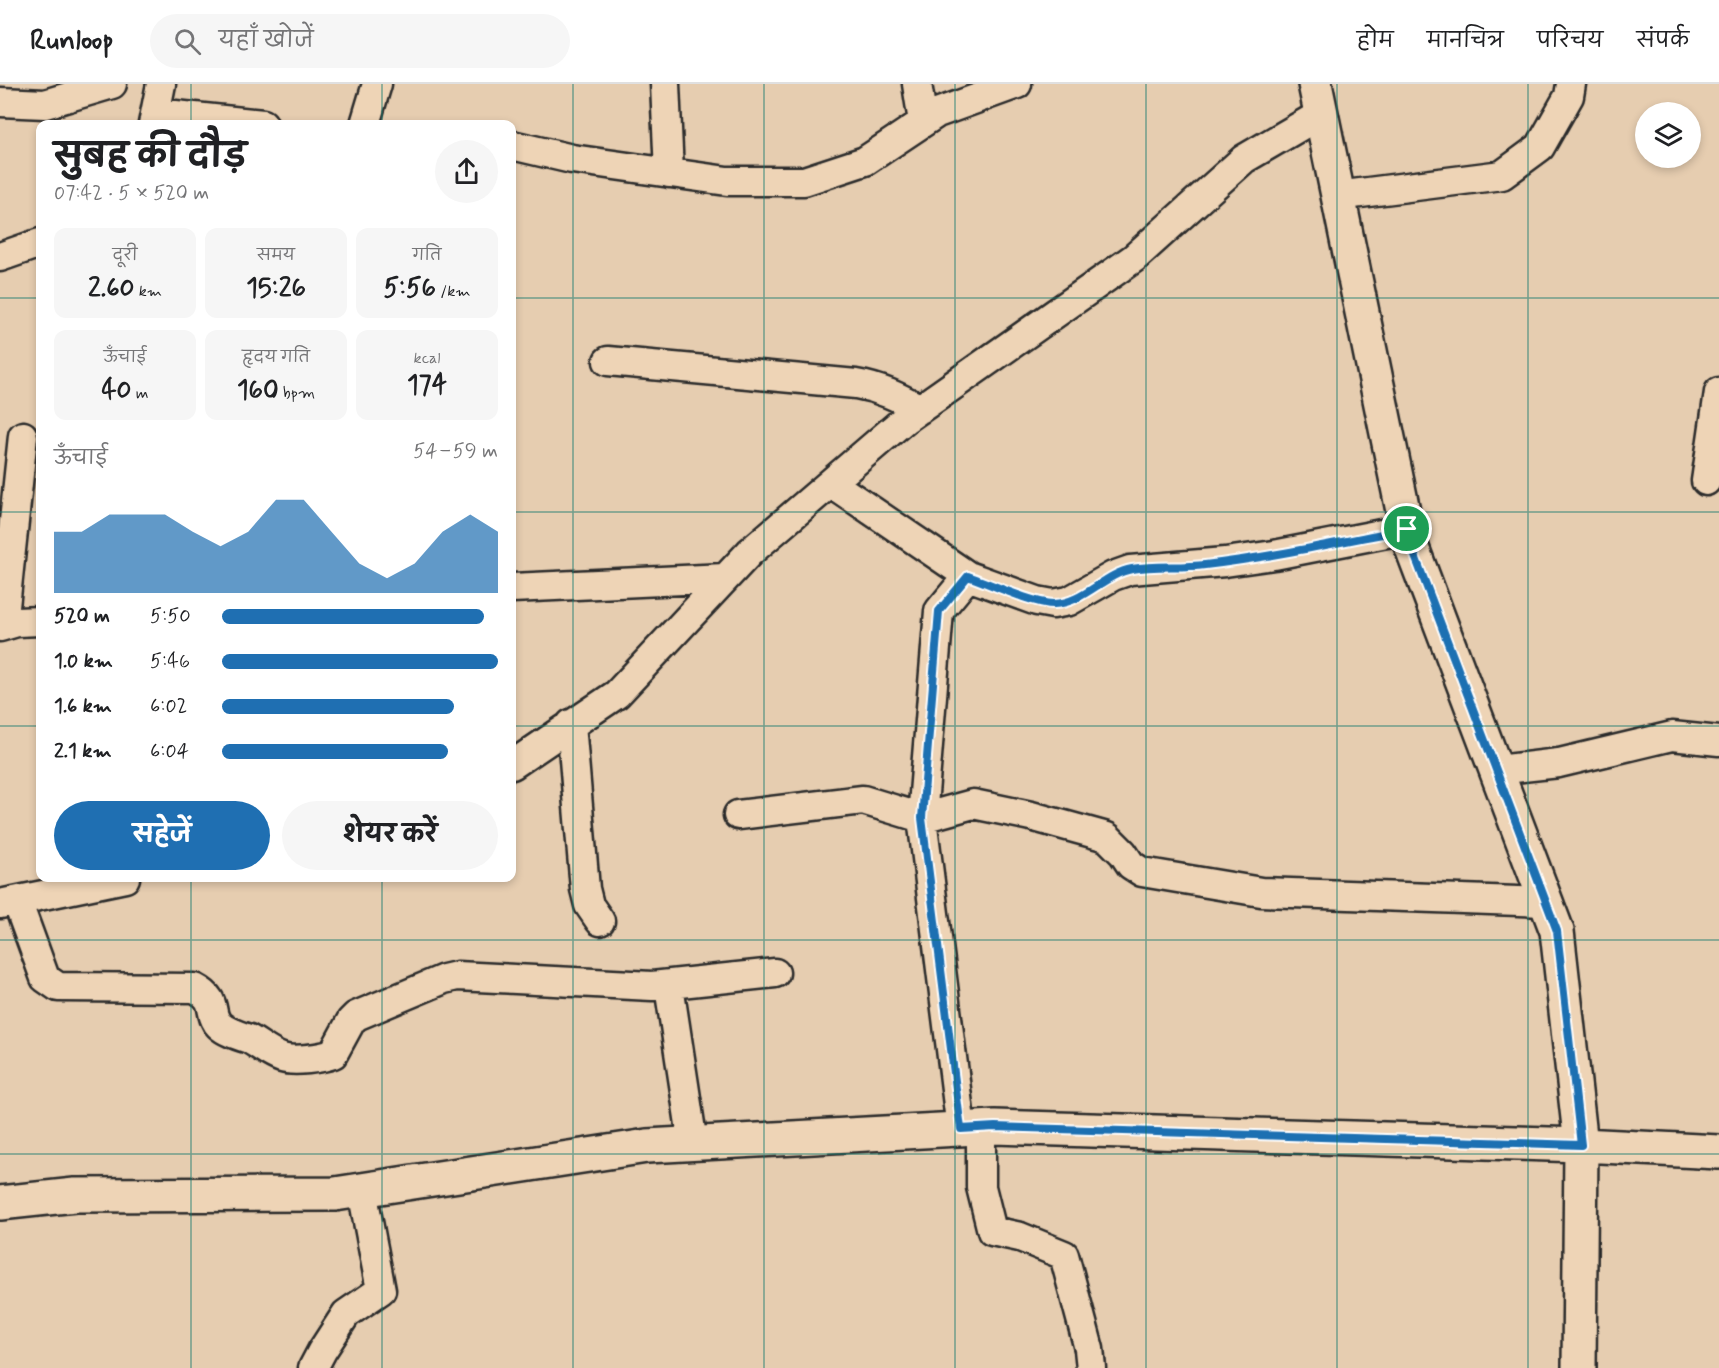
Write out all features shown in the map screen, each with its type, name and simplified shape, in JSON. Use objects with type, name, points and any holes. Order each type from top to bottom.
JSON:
[{"type":"street","points":[[0,102],[45,104],[112,84]]},
{"type":"street","points":[[366,120],[377,84]]},
{"type":"street","points":[[665,84],[669,172]]},
{"type":"street","points":[[917,84],[923,122]]},
{"type":"street","points":[[516,146],[572,159],[727,181],[804,181],[865,161],[937,113],[1017,84]]},
{"type":"street","points":[[1337,196],[1502,175],[1540,147],[1569,96],[1571,84]]},
{"type":"street","points":[[154,99],[246,120]]},
{"type":"street","points":[[516,762],[617,694],[750,552],[920,409],[1134,258],[1244,159],[1318,99],[1409,540],[1557,931],[1581,1145],[1579,1368]]},
{"type":"street","points":[[0,257],[36,244]]},
{"type":"street","points":[[608,361],[876,387],[920,409]]},
{"type":"street","points":[[1706,481],[1719,392]]},
{"type":"street","points":[[21,437],[2,626],[17,622],[36,621]]},
{"type":"street","points":[[831,483],[968,576],[1037,601],[1053,604],[1083,595],[1113,576],[1130,570],[1235,561],[1407,529]]},
{"type":"street","points":[[968,576],[939,611],[922,818],[971,1128],[981,1187],[992,1231],[1020,1237],[1064,1255],[1089,1349],[1090,1368]]},
{"type":"street","points":[[516,588],[725,578]]},
{"type":"street","points":[[571,724],[585,889],[589,905],[600,921]]},
{"type":"street","points":[[1497,770],[1559,763],[1672,736],[1719,741]]},
{"type":"street","points":[[738,815],[863,800],[922,818],[973,804],[1031,816],[1107,837],[1124,853],[1131,865],[1142,872],[1261,892],[1546,902]]},
{"type":"street","points":[[106,882],[8,902],[45,978],[58,987],[195,988],[206,994],[213,1006],[215,1020],[221,1027],[288,1059],[325,1057],[333,1054],[356,1016],[444,979],[468,976],[669,986],[775,973]]},
{"type":"street","points":[[669,986],[693,1144]]},
{"type":"street","points":[[0,1203],[75,1195],[335,1194],[647,1146],[971,1128],[1581,1145],[1719,1152]]},
{"type":"street","points":[[314,1368],[346,1314],[381,1290],[362,1190]]},
{"type":"route","points":[[1407,529],[1409,540],[1557,931],[1581,1145],[995,1127],[961,1129],[922,818],[939,611],[968,576],[1037,601],[1053,604],[1083,595],[1113,576],[1130,570],[1203,565],[1274,555],[1407,529]]}]
